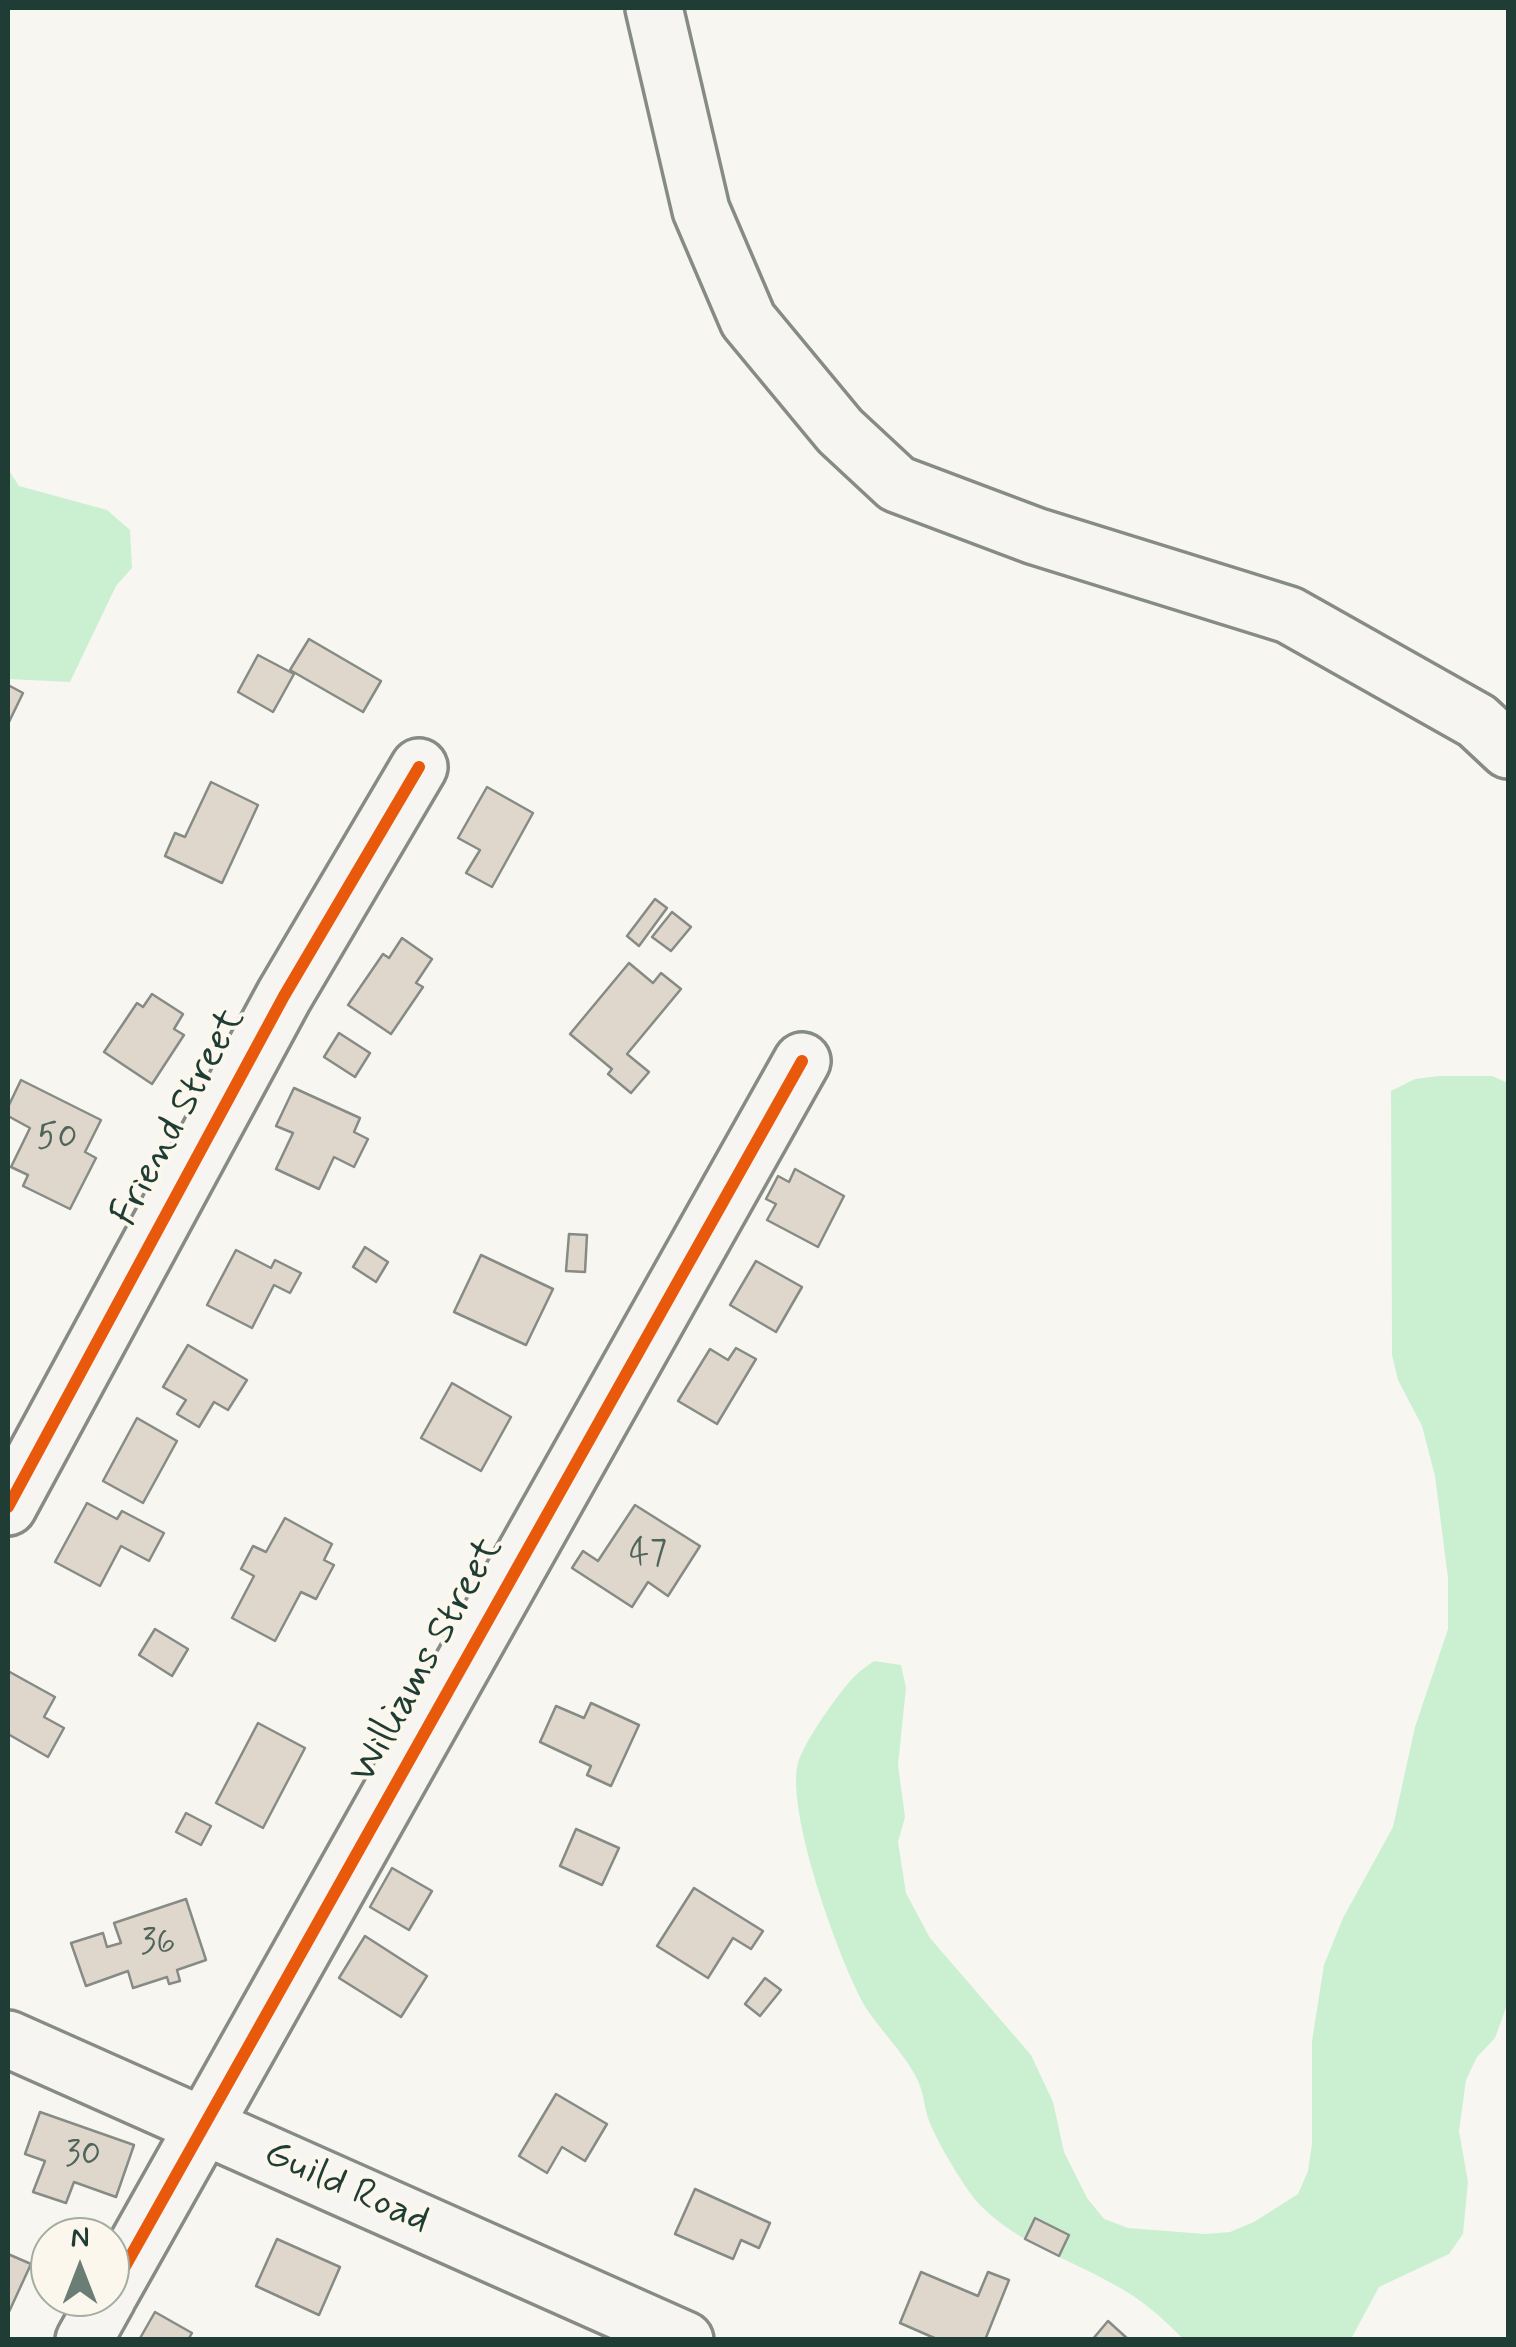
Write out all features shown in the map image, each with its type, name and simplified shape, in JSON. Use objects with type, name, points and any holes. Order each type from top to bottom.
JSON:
[{"type":"street","points":[[654,8],[701,210],[748,320],[840,430],[898,484],[1035,536],[1289,615],[1478,721],[1508,750]]},
{"type":"street","name":"Friend Street","points":[[8,1507],[274,1012],[419,767]]},
{"type":"street","name":"Williams Street","points":[[130,2258],[802,1061]]},
{"type":"street","name":"Guild Road","points":[[8,2038],[685,2340]]},
{"type":"street","name":"Williams Street","points":[[84,2340],[97,2317]]},
{"type":"green space","points":[[8,469],[19,486],[107,510],[130,530],[132,568],[116,586],[70,682],[8,679]]},
{"type":"green space","points":[[1492,1076],[1508,1083],[1508,2002],[1495,2038],[1477,2057],[1466,2080],[1459,2131],[1468,2182],[1463,2234],[1449,2254],[1379,2287],[1351,2339],[1184,2340],[1133,2296],[997,2221],[961,2179],[931,2127],[915,2075],[866,2008],[843,1958],[807,1850],[796,1786],[798,1763],[823,1717],[858,1673],[874,1661],[901,1665],[906,1688],[898,1765],[905,1817],[898,1842],[906,1893],[930,1938],[1031,2055],[1053,2102],[1064,2152],[1087,2198],[1104,2219],[1128,2228],[1230,2232],[1298,2194],[1308,2171],[1312,2144],[1312,2041],[1324,1965],[1343,1918],[1393,1827],[1415,1727],[1448,1629],[1448,1578],[1435,1476],[1422,1426],[1398,1380],[1392,1355],[1391,1091],[1415,1079]]},
{"type":"building","points":[[309,639],[381,681],[363,712],[290,670]]},
{"type":"building","points":[[258,655],[294,674],[273,712],[238,692]]},
{"type":"building","points":[[8,685],[23,693],[8,724]]},
{"type":"building","points":[[211,782],[258,805],[222,883],[165,856],[175,833],[185,837]]},
{"type":"building","points":[[487,787],[533,813],[492,887],[466,873],[480,850],[458,838]]},
{"type":"building","points":[[655,899],[667,908],[639,946],[627,936]]},
{"type":"building","points":[[672,912],[691,927],[671,951],[652,937]]},
{"type":"building","points":[[402,938],[432,959],[416,983],[423,987],[391,1034],[348,1005],[383,954],[389,958]]},
{"type":"building","points":[[629,963],[653,983],[661,973],[681,989],[627,1054],[649,1072],[631,1093],[608,1074],[612,1069],[570,1034]]},
{"type":"building","points":[[152,994],[183,1014],[174,1029],[184,1035],[152,1084],[104,1052],[137,1003],[143,1007]]},
{"type":"building","points":[[339,1033],[370,1053],[355,1077],[324,1057]]},
{"type":"building","points":[[21,1080],[101,1120],[85,1152],[96,1158],[70,1209],[23,1186],[28,1175],[11,1167],[30,1128],[8,1116],[8,1107]]},
{"type":"building","points":[[294,1088],[360,1118],[354,1132],[368,1139],[354,1167],[334,1157],[319,1189],[276,1169],[293,1133],[276,1126]]},
{"type":"building","points":[[795,1169],[844,1196],[818,1247],[767,1220],[776,1204],[766,1199],[778,1176],[789,1182]]},
{"type":"building","points":[[569,1234],[587,1235],[585,1272],[566,1271]]},
{"type":"building","points":[[365,1247],[388,1262],[376,1282],[353,1267]]},
{"type":"building","points":[[236,1250],[271,1268],[275,1260],[301,1273],[290,1293],[274,1285],[252,1328],[207,1305]]},
{"type":"building","points":[[481,1255],[553,1289],[526,1345],[454,1312]]},
{"type":"building","points":[[756,1261],[802,1287],[776,1332],[730,1305]]},
{"type":"building","points":[[188,1345],[247,1380],[228,1410],[214,1402],[199,1427],[177,1414],[186,1400],[163,1387]]},
{"type":"building","points":[[736,1348],[756,1359],[717,1424],[678,1401],[710,1349],[728,1360]]},
{"type":"building","points":[[452,1383],[511,1417],[481,1471],[421,1438]]},
{"type":"building","points":[[137,1418],[177,1441],[143,1503],[103,1481]]},
{"type":"building","points":[[87,1503],[117,1519],[122,1511],[164,1533],[149,1561],[121,1546],[100,1586],[55,1562]]},
{"type":"building","points":[[635,1505],[700,1546],[668,1596],[648,1582],[632,1607],[572,1568],[583,1551],[598,1561]]},
{"type":"building","points":[[285,1518],[332,1544],[324,1560],[334,1565],[316,1599],[301,1592],[275,1641],[232,1618],[254,1576],[241,1569],[253,1546],[266,1552]]},
{"type":"building","points":[[155,1629],[188,1649],[172,1676],[139,1655]]},
{"type":"building","points":[[8,1671],[55,1697],[44,1717],[64,1728],[48,1757],[8,1734]]},
{"type":"building","points":[[591,1703],[639,1725],[611,1786],[587,1775],[591,1766],[540,1742],[556,1706],[584,1718]]},
{"type":"building","points":[[258,1723],[305,1748],[263,1828],[216,1803]]},
{"type":"building","points":[[186,1813],[211,1826],[201,1845],[176,1832]]},
{"type":"building","points":[[576,1829],[619,1848],[602,1885],[560,1866]]},
{"type":"building","points":[[392,1868],[432,1891],[409,1930],[370,1907]]},
{"type":"building","points":[[694,1888],[763,1931],[751,1949],[733,1938],[708,1978],[657,1946]]},
{"type":"building","points":[[186,1899],[206,1960],[177,1970],[180,1981],[169,1984],[167,1977],[133,1988],[128,1971],[86,1986],[71,1943],[103,1933],[107,1947],[121,1943],[114,1923]]},
{"type":"building","points":[[365,1936],[427,1976],[401,2017],[339,1978]]},
{"type":"building","points":[[765,1978],[781,1990],[760,2016],[745,2004]]},
{"type":"building","points":[[556,2094],[607,2124],[585,2161],[562,2147],[547,2173],[519,2156]]},
{"type":"building","points":[[40,2112],[134,2145],[116,2197],[74,2182],[66,2203],[33,2192],[45,2161],[25,2154]]},
{"type":"building","points":[[695,2189],[770,2223],[759,2248],[741,2240],[733,2259],[675,2234]]},
{"type":"building","points":[[1035,2218],[1069,2235],[1059,2256],[1025,2239]]},
{"type":"building","points":[[277,2239],[340,2267],[319,2315],[256,2286]]},
{"type":"building","points":[[8,2254],[30,2266],[8,2314]]},
{"type":"building","points":[[921,2272],[978,2296],[988,2272],[1009,2280],[985,2340],[939,2340],[900,2323]]},
{"type":"building","points":[[155,2312],[192,2333],[188,2340],[139,2340]]},
{"type":"building","points":[[1108,2321],[1129,2340],[1092,2340]]},
{"type":"cycle path","points":[[8,1507],[284,996],[419,767]]},
{"type":"cycle path","points":[[130,2257],[802,1061]]}]
